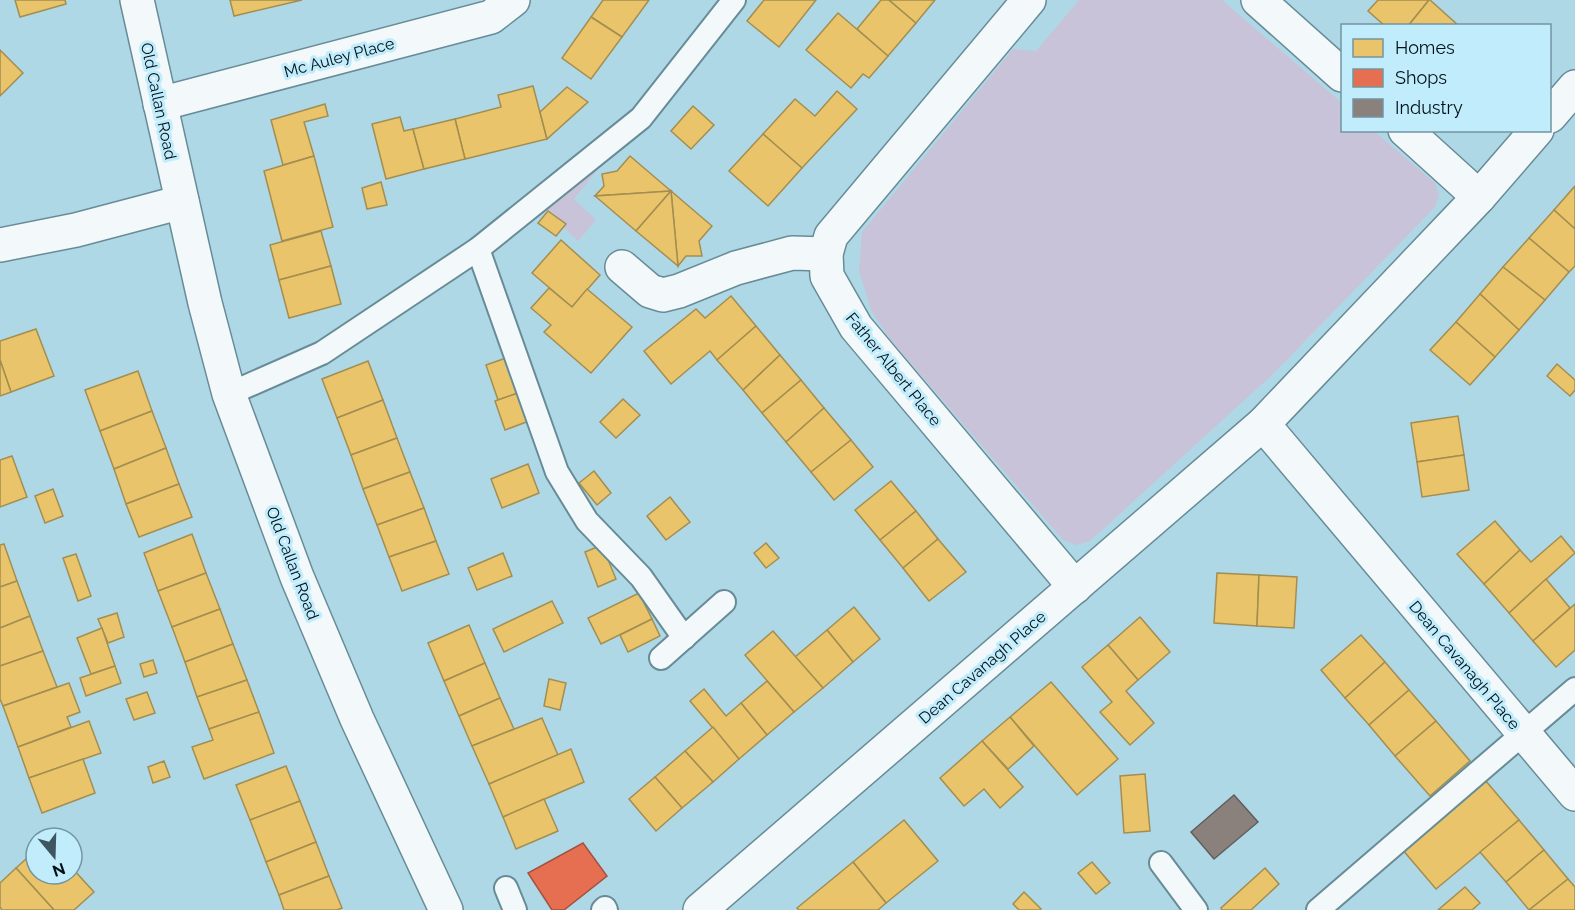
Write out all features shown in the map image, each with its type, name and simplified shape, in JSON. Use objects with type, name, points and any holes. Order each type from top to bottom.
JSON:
[{"type":"street","name":"Old Callan Road","points":[[137,0],[205,303],[229,394],[297,577],[441,908]]},
{"type":"street","name":"Mc Auley Place","points":[[160,104],[491,17],[513,0]]},
{"type":"street","points":[[622,267],[650,291],[663,295],[680,291],[736,268],[792,253],[826,254],[831,236],[1029,0]]},
{"type":"street","points":[[1258,0],[1341,74]]},
{"type":"street","points":[[1551,115],[1575,87]]},
{"type":"street","points":[[1407,132],[1479,196]]},
{"type":"street","name":"Dean Cavanagh Place","points":[[700,910],[1263,424],[1479,196],[1535,132]]},
{"type":"street","points":[[0,245],[76,230],[182,202]]},
{"type":"street","name":"Father Albert Place","points":[[826,254],[827,276],[856,327],[1075,587]]},
{"type":"street","name":"Dean Cavanagh Place","points":[[1263,424],[1575,794]]},
{"type":"lane","points":[[229,394],[322,353],[478,249],[641,118],[734,0]]},
{"type":"lane","points":[[478,249],[557,472],[587,521],[641,577],[684,638]]},
{"type":"lane","points":[[661,658],[724,603]]},
{"type":"lane","points":[[1318,910],[1575,689]]},
{"type":"lane","points":[[1161,863],[1196,910]]},
{"type":"lane","points":[[506,888],[515,910]]},
{"type":"shaded area","points":[[1079,0],[1222,0],[1341,102],[1341,132],[1375,132],[1435,183],[1439,195],[1435,207],[1272,375],[1090,541],[1076,545],[1063,540],[890,339],[871,310],[859,271],[862,232],[1013,49],[1036,51]]},
{"type":"shaded area","points":[[598,169],[574,199],[596,220],[578,241],[563,227],[565,224],[545,208]]},
{"type":"building: Homes","points":[[15,0],[65,0],[66,4],[20,17]]},
{"type":"building: Homes","points":[[230,0],[302,0],[234,16]]},
{"type":"building: Homes","points":[[603,0],[649,0],[622,37],[591,17]]},
{"type":"building: Homes","points":[[764,0],[816,0],[779,47],[747,21]]},
{"type":"building: Homes","points":[[881,0],[889,0],[916,23],[888,56],[857,29]]},
{"type":"building: Homes","points":[[889,0],[935,0],[916,23]]},
{"type":"building: Homes","points":[[1378,0],[1429,0],[1410,24],[1383,24],[1368,11]]},
{"type":"building: Homes","points":[[1430,0],[1457,24],[1410,24]]},
{"type":"building: Homes","points":[[838,13],[888,56],[869,78],[863,74],[851,88],[806,50]]},
{"type":"building: Homes","points":[[591,17],[622,37],[591,79],[562,58]]},
{"type":"building: Homes","points":[[0,50],[23,73],[0,96]]},
{"type":"building: Homes","points":[[533,86],[547,139],[465,159],[455,119],[501,107],[498,95]]},
{"type":"building: Homes","points":[[567,87],[588,102],[547,139],[540,112]]},
{"type":"building: Homes","points":[[837,91],[857,109],[802,168],[763,134],[795,99],[815,116]]},
{"type":"building: Homes","points":[[325,104],[328,116],[304,122],[314,156],[283,165],[271,120]]},
{"type":"building: Homes","points":[[693,106],[714,125],[691,149],[671,131]]},
{"type":"building: Homes","points":[[400,117],[404,131],[413,129],[424,169],[386,179],[372,124]]},
{"type":"building: Homes","points":[[455,119],[465,159],[424,169],[413,129]]},
{"type":"building: Homes","points":[[763,134],[802,168],[768,206],[729,171]]},
{"type":"building: Homes","points":[[314,156],[333,227],[282,241],[264,171]]},
{"type":"building: Homes","points":[[630,156],[671,191],[595,196],[604,186],[602,174],[617,171]]},
{"type":"building: Homes","points":[[381,182],[387,205],[367,209],[362,188]]},
{"type":"building: Homes","points":[[1575,186],[1575,229],[1554,210]]},
{"type":"building: Homes","points":[[671,191],[712,226],[699,241],[702,256],[686,256],[678,266]]},
{"type":"building: Homes","points":[[671,191],[636,231],[595,196]]},
{"type":"building: Homes","points":[[671,191],[678,266],[636,231]]},
{"type":"building: Homes","points":[[1554,210],[1575,229],[1575,266],[1569,272],[1529,238]]},
{"type":"building: Homes","points":[[548,211],[566,224],[556,236],[538,223]]},
{"type":"building: Homes","points":[[321,231],[331,266],[279,280],[270,245]]},
{"type":"building: Homes","points":[[1529,238],[1569,272],[1545,300],[1503,267]]},
{"type":"building: Homes","points":[[561,240],[600,275],[572,307],[532,273]]},
{"type":"building: Homes","points":[[331,266],[341,304],[289,318],[279,280]]},
{"type":"building: Homes","points":[[1503,267],[1545,300],[1519,330],[1480,294]]},
{"type":"building: Homes","points":[[549,288],[572,307],[587,289],[632,327],[591,373],[544,332],[551,325],[531,308]]},
{"type":"building: Homes","points":[[1480,294],[1519,330],[1495,357],[1456,322]]},
{"type":"building: Homes","points":[[731,296],[756,326],[717,360],[710,351],[671,384],[644,351],[696,309],[705,318]]},
{"type":"building: Homes","points":[[1456,322],[1495,357],[1470,385],[1430,350]]},
{"type":"building: Homes","points":[[756,326],[780,355],[743,390],[717,360]]},
{"type":"building: Homes","points":[[36,329],[54,376],[11,392],[0,360],[0,341]]},
{"type":"building: Homes","points":[[780,355],[801,380],[762,413],[743,390]]},
{"type":"building: Homes","points":[[506,358],[518,393],[498,400],[486,365]]},
{"type":"building: Homes","points":[[0,360],[11,392],[0,396]]},
{"type":"building: Homes","points":[[368,361],[383,400],[337,418],[322,379]]},
{"type":"building: Homes","points":[[1557,364],[1575,380],[1575,390],[1570,396],[1547,376]]},
{"type":"building: Homes","points":[[138,371],[152,411],[100,431],[85,390]]},
{"type":"building: Homes","points":[[801,380],[824,408],[786,442],[762,413]]},
{"type":"building: Homes","points":[[518,393],[529,421],[505,430],[495,401]]},
{"type":"building: Homes","points":[[623,399],[640,415],[616,438],[600,422]]},
{"type":"building: Homes","points":[[383,400],[397,438],[351,455],[337,418]]},
{"type":"building: Homes","points":[[824,408],[851,440],[811,472],[786,442]]},
{"type":"building: Homes","points":[[152,411],[166,448],[114,469],[100,431]]},
{"type":"building: Homes","points":[[1458,416],[1464,455],[1417,462],[1411,423]]},
{"type":"building: Homes","points":[[397,438],[410,472],[363,489],[351,455]]},
{"type":"building: Homes","points":[[851,440],[873,467],[834,500],[811,472]]},
{"type":"building: Homes","points":[[166,448],[179,484],[126,504],[114,469]]},
{"type":"building: Homes","points":[[1464,455],[1469,490],[1422,497],[1417,462]]},
{"type":"building: Homes","points":[[12,456],[27,497],[0,507],[0,460]]},
{"type":"building: Homes","points":[[528,464],[539,493],[502,508],[491,479]]},
{"type":"building: Homes","points":[[594,471],[611,493],[597,505],[579,483]]},
{"type":"building: Homes","points":[[410,472],[424,508],[377,525],[363,489]]},
{"type":"building: Homes","points":[[891,481],[916,511],[880,540],[855,510]]},
{"type":"building: Homes","points":[[179,484],[192,517],[139,537],[126,504]]},
{"type":"building: Homes","points":[[53,489],[63,516],[45,523],[35,496]]},
{"type":"building: Homes","points":[[670,497],[690,522],[666,540],[647,516]]},
{"type":"building: Homes","points":[[424,508],[436,541],[389,557],[377,525]]},
{"type":"building: Homes","points":[[916,511],[938,539],[903,568],[880,540]]},
{"type":"building: Homes","points":[[1495,521],[1520,550],[1484,584],[1457,554]]},
{"type":"building: Homes","points":[[192,534],[206,573],[158,591],[144,553]]},
{"type":"building: Homes","points":[[1561,536],[1575,553],[1509,613],[1484,584],[1520,550],[1531,562]]},
{"type":"building: Homes","points":[[938,539],[966,572],[929,601],[903,568]]},
{"type":"building: Homes","points":[[436,541],[449,574],[402,591],[389,557]]},
{"type":"building: Homes","points":[[766,543],[779,558],[766,568],[754,553]]},
{"type":"building: Homes","points":[[4,544],[17,581],[0,587],[0,545]]},
{"type":"building: Homes","points":[[602,545],[616,579],[598,587],[585,552]]},
{"type":"building: Homes","points":[[503,553],[512,576],[477,590],[468,568]]},
{"type":"building: Homes","points":[[76,554],[91,596],[78,601],[63,558]]},
{"type":"building: Homes","points":[[206,573],[220,609],[172,627],[158,591]]},
{"type":"building: Homes","points":[[1217,573],[1259,575],[1257,626],[1214,623]]},
{"type":"building: Homes","points":[[1259,575],[1297,577],[1294,628],[1257,626]]},
{"type":"building: Homes","points":[[1546,579],[1570,608],[1533,641],[1509,613]]},
{"type":"building: Homes","points":[[17,581],[30,616],[0,628],[0,587]]},
{"type":"building: Homes","points":[[639,593],[652,619],[601,644],[588,618]]},
{"type":"building: Homes","points":[[552,601],[563,623],[504,652],[493,629]]},
{"type":"building: Homes","points":[[1575,604],[1575,650],[1556,667],[1533,641]]},
{"type":"building: Homes","points":[[854,607],[880,639],[853,662],[827,630]]},
{"type":"building: Homes","points":[[220,609],[233,644],[185,662],[172,627]]},
{"type":"building: Homes","points":[[117,613],[124,637],[108,643],[98,619]]},
{"type":"building: Homes","points":[[30,616],[43,651],[0,666],[0,628]]},
{"type":"building: Homes","points":[[1140,617],[1170,652],[1138,680],[1108,645]]},
{"type":"building: Homes","points":[[652,619],[660,636],[628,652],[620,635]]},
{"type":"building: Homes","points":[[469,625],[485,663],[444,681],[428,643]]},
{"type":"building: Homes","points":[[102,628],[115,666],[91,674],[77,638]]},
{"type":"building: Homes","points":[[827,630],[853,662],[823,688],[795,657]]},
{"type":"building: Homes","points":[[773,631],[823,688],[794,712],[745,655]]},
{"type":"building: Homes","points":[[1361,635],[1385,662],[1345,698],[1321,670]]},
{"type":"building: Homes","points":[[233,644],[247,680],[197,697],[185,662]]},
{"type":"building: Homes","points":[[1108,645],[1138,680],[1126,691],[1154,723],[1130,745],[1100,712],[1112,702],[1082,667]]},
{"type":"building: Homes","points":[[43,651],[57,687],[3,706],[0,699],[0,666]]},
{"type":"building: Homes","points":[[153,660],[157,673],[144,677],[140,664]]},
{"type":"building: Homes","points":[[1385,662],[1409,690],[1369,725],[1345,698]]},
{"type":"building: Homes","points":[[485,663],[500,698],[459,716],[444,681]]},
{"type":"building: Homes","points":[[115,666],[121,683],[86,696],[80,678]]},
{"type":"building: Homes","points":[[549,679],[566,683],[560,710],[544,706]]},
{"type":"building: Homes","points":[[247,680],[259,712],[209,729],[197,697]]},
{"type":"building: Homes","points":[[767,681],[794,712],[767,735],[741,703]]},
{"type":"building: Homes","points":[[1051,682],[1118,759],[1077,795],[1010,717]]},
{"type":"building: Homes","points":[[69,683],[80,712],[67,717],[71,727],[18,747],[3,706]]},
{"type":"building: Homes","points":[[704,689],[726,716],[741,703],[767,735],[739,759],[690,701]]},
{"type":"building: Homes","points":[[1409,690],[1436,721],[1395,756],[1369,725]]},
{"type":"building: Homes","points":[[147,692],[155,713],[134,720],[126,699]]},
{"type":"building: Homes","points":[[500,698],[514,729],[472,746],[459,716]]},
{"type":"building: Homes","points":[[259,712],[274,753],[204,779],[192,747],[213,740],[209,729]]},
{"type":"building: Homes","points":[[1010,717],[1034,746],[1008,769],[982,741]]},
{"type":"building: Homes","points":[[542,718],[558,755],[489,784],[472,746]]},
{"type":"building: Homes","points":[[89,721],[101,753],[29,778],[18,747]]},
{"type":"building: Homes","points":[[1436,721],[1470,761],[1430,796],[1395,756]]},
{"type":"building: Homes","points":[[713,727],[739,759],[713,782],[685,751]]},
{"type":"building: Homes","points":[[982,741],[1023,787],[1000,808],[984,789],[964,806],[940,778]]},
{"type":"building: Homes","points":[[571,749],[584,782],[503,817],[489,784]]},
{"type":"building: Homes","points":[[685,751],[713,782],[682,808],[655,777]]},
{"type":"building: Homes","points":[[83,759],[95,793],[42,813],[29,778]]},
{"type":"building: Homes","points":[[164,761],[170,777],[153,783],[148,767]]},
{"type":"building: Homes","points":[[286,766],[300,801],[250,820],[236,785]]},
{"type":"building: Homes","points":[[1145,774],[1150,831],[1124,833],[1120,776]]},
{"type":"building: Homes","points":[[655,777],[682,808],[656,831],[629,799]]},
{"type":"building: Homes","points":[[1485,780],[1519,820],[1436,889],[1402,849]]},
{"type":"building: Homes","points":[[544,799],[558,831],[516,849],[503,817]]},
{"type":"building: Homes","points":[[300,801],[316,842],[266,862],[250,820]]},
{"type":"building: Homes","points":[[904,820],[938,861],[886,903],[853,862]]},
{"type":"building: Homes","points":[[1519,820],[1544,850],[1506,882],[1480,852]]},
{"type":"building: Homes","points":[[316,842],[329,876],[279,895],[266,862]]},
{"type":"building: Homes","points":[[1544,850],[1568,879],[1529,910],[1506,882]]},
{"type":"building: Homes","points":[[24,861],[24,877],[16,868]]},
{"type":"building: Homes","points":[[853,862],[886,903],[878,910],[799,910],[797,908]]},
{"type":"building: Homes","points":[[1092,862],[1110,883],[1096,894],[1078,873]]},
{"type":"building: Homes","points":[[16,868],[24,877],[24,886],[32,886],[54,910],[2,910],[0,883]]},
{"type":"building: Homes","points":[[1265,868],[1279,884],[1251,910],[1222,910],[1221,908]]},
{"type":"building: Homes","points":[[329,876],[342,908],[337,910],[284,910],[279,895]]},
{"type":"building: Homes","points":[[1568,879],[1575,887],[1575,910],[1529,910]]},
{"type":"building: Homes","points":[[84,881],[94,892],[74,910],[54,910],[32,886],[84,886]]},
{"type":"building: Homes","points":[[1465,887],[1480,903],[1472,910],[1438,910]]},
{"type":"building: Homes","points":[[1024,892],[1040,910],[1019,910],[1013,904]]},
{"type":"building: Shops","points":[[583,843],[607,876],[564,910],[552,910],[528,873]]},
{"type":"building: Industry","points":[[1234,795],[1258,822],[1214,859],[1191,832]]}]
